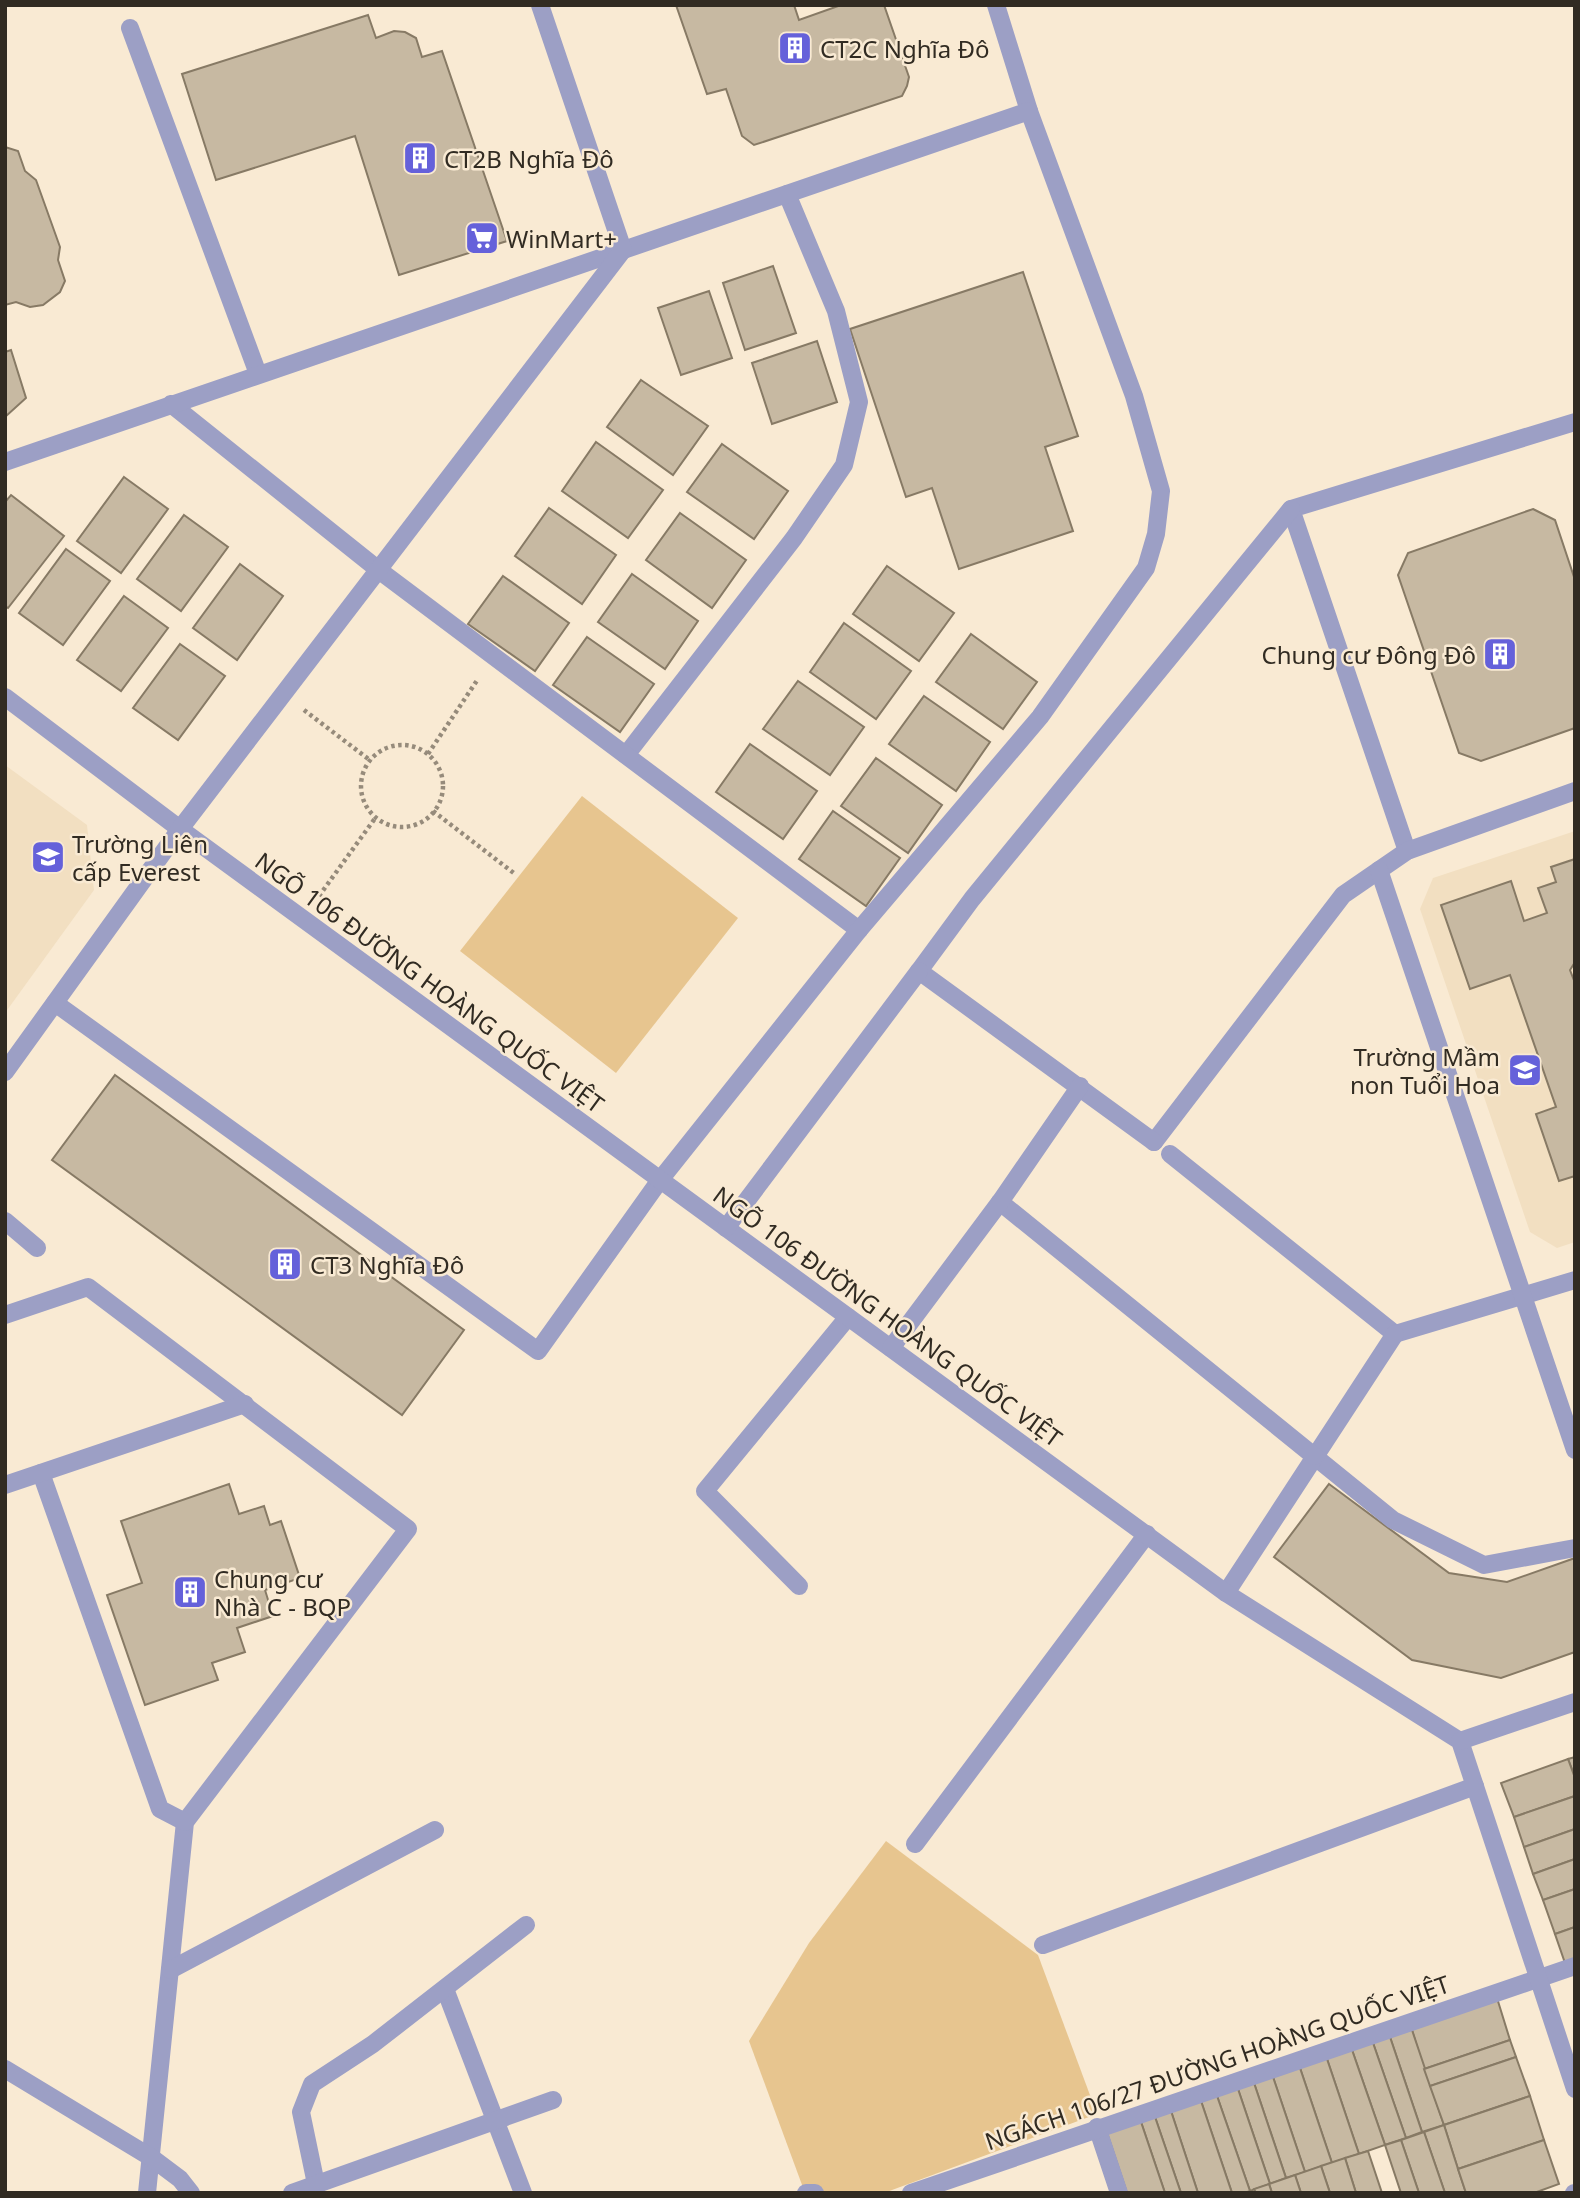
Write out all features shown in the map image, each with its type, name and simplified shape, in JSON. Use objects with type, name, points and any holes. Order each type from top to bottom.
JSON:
[{"type":"street","points":[[540,5],[623,250]]},
{"type":"street","points":[[55,1003],[538,1351],[660,1180],[859,930],[1040,717],[1146,568],[1156,534],[1161,491],[1134,396],[1029,111],[996,5]]},
{"type":"street","points":[[130,28],[258,374]]},
{"type":"street","points":[[5,462],[1029,111]]},
{"type":"street","points":[[626,755],[794,538],[844,464],[859,402],[836,311],[787,194]]},
{"type":"street","points":[[5,1072],[180,829],[623,250]]},
{"type":"street","points":[[171,404],[380,571],[859,930]]},
{"type":"street","points":[[726,1228],[972,899],[1291,509],[1575,422]]},
{"type":"street","points":[[1291,509],[1406,851]]},
{"type":"street","name":"NGÕ 106 ĐƯỜNG HOÀNG QUỐC VIỆT","points":[[5,696],[180,829],[1226,1593],[1460,1741]]},
{"type":"street","points":[[919,971],[1154,1142],[1343,895],[1406,851],[1575,791]]},
{"type":"street","points":[[1379,870],[1575,1450]]},
{"type":"street","points":[[891,1348],[1000,1202],[1080,1086]]},
{"type":"street","points":[[1170,1154],[1395,1334]]},
{"type":"street","points":[[1000,1202],[1392,1520],[1484,1565],[1575,1548]]},
{"type":"street","points":[[5,1221],[37,1248]]},
{"type":"street","points":[[1226,1593],[1395,1334],[1523,1298],[1575,1280]]},
{"type":"street","points":[[5,1315],[88,1287],[408,1529],[186,1822],[147,2193]]},
{"type":"street","points":[[799,1586],[705,1491],[848,1317]]},
{"type":"street","points":[[5,1485],[245,1404]]},
{"type":"street","points":[[41,1473],[160,1809],[186,1822]]},
{"type":"street","points":[[915,1844],[1147,1534]]},
{"type":"street","points":[[1575,1702],[1460,1741],[1575,2089]]},
{"type":"street","points":[[1043,1945],[1475,1786]]},
{"type":"street","points":[[170,1969],[435,1830]]},
{"type":"street","points":[[316,2184],[301,2112],[312,2084],[373,2044],[526,1925]]},
{"type":"street","name":"NGÁCH 106/27 ĐƯỜNG HOÀNG QUỐC VIỆT","points":[[911,2193],[1097,2127],[1575,1966]]},
{"type":"street","points":[[445,1989],[523,2193]]},
{"type":"street","points":[[5,2069],[152,2158],[180,2179],[191,2193]]},
{"type":"street","points":[[292,2193],[553,2100]]},
{"type":"street","points":[[1097,2127],[1119,2193]]},
{"type":"street","points":[[806,2193],[816,2193]]},
{"type":"path","points":[[428,754],[494,656]]},
{"type":"path","points":[[284,695],[371,761]]},
{"type":"path","points":[[402,746],[416,747],[428,754],[443,779],[443,792],[433,811],[417,824],[403,827],[388,824],[376,817],[367,807],[362,793],[362,779],[371,761],[388,748],[402,746]]},
{"type":"path","points":[[433,811],[515,874]]},
{"type":"path","points":[[303,919],[376,817]]},
{"type":"shaded area","name":"Trường Liên cấp Everest","points":[[5,765],[87,825],[94,890],[5,1013]]},
{"type":"shaded area","points":[[582,796],[738,918],[616,1073],[460,951]]},
{"type":"shaded area","name":"Trường Mầm non Tuổi Hoa","points":[[1575,831],[1575,1242],[1557,1248],[1530,1232],[1420,909],[1433,878]]},
{"type":"shaded area","points":[[886,1841],[1038,1955],[1097,2114],[884,2193],[805,2193],[749,2041],[809,1943]]},
{"type":"building","name":"CT2C Nghĩa Đô","points":[[676,5],[794,5],[799,20],[841,5],[884,5],[909,77],[907,86],[902,96],[754,145],[742,136],[726,89],[707,94]]},
{"type":"building","name":"CT2B Nghĩa Đô","points":[[368,15],[376,38],[394,31],[405,32],[416,38],[422,57],[442,51],[507,241],[399,275],[355,136],[216,180],[182,74]]},
{"type":"building","points":[[5,147],[18,151],[25,171],[36,180],[60,247],[58,260],[65,281],[60,292],[43,305],[30,307],[16,302],[5,305]]},
{"type":"building","points":[[773,266],[796,333],[745,350],[723,283]]},
{"type":"building","points":[[1023,272],[1078,436],[1045,447],[1073,531],[959,569],[932,488],[906,497],[850,329]]},
{"type":"building","points":[[709,291],[732,358],[681,375],[658,308]]},
{"type":"building","points":[[817,341],[837,402],[772,424],[752,363]]},
{"type":"building","points":[[11,350],[26,398],[5,417],[5,352]]},
{"type":"building","points":[[641,380],[708,426],[673,475],[607,427]]},
{"type":"building","points":[[596,442],[663,490],[628,538],[562,491]]},
{"type":"building","points":[[722,444],[788,491],[754,539],[687,492]]},
{"type":"building","points":[[124,477],[168,509],[121,573],[77,541]]},
{"type":"building","points":[[11,495],[64,536],[8,608],[5,606],[5,502]]},
{"type":"building","points":[[549,508],[616,555],[582,604],[515,556]]},
{"type":"building","name":"Chung cư Đông Đô","points":[[1533,509],[1555,520],[1575,580],[1575,728],[1481,761],[1459,753],[1398,575],[1408,553]]},
{"type":"building","points":[[680,513],[746,560],[712,608],[646,560]]},
{"type":"building","points":[[184,515],[228,547],[181,611],[137,579]]},
{"type":"building","points":[[66,549],[110,581],[63,645],[19,613]]},
{"type":"building","points":[[240,564],[283,596],[237,660],[193,628]]},
{"type":"building","points":[[887,566],[954,613],[919,661],[853,614]]},
{"type":"building","points":[[632,574],[698,621],[665,669],[598,622]]},
{"type":"building","points":[[503,576],[569,623],[535,671],[468,624]]},
{"type":"building","points":[[124,596],[168,628],[121,691],[77,660]]},
{"type":"building","points":[[844,623],[911,671],[876,719],[810,672]]},
{"type":"building","points":[[971,634],[1037,682],[1003,729],[936,682]]},
{"type":"building","points":[[587,637],[654,684],[620,732],[553,685]]},
{"type":"building","points":[[180,644],[225,676],[178,740],[133,708]]},
{"type":"building","points":[[798,681],[864,727],[830,775],[763,729]]},
{"type":"building","points":[[924,696],[990,742],[956,791],[889,744]]},
{"type":"building","points":[[750,744],[817,791],[783,839],[716,792]]},
{"type":"building","points":[[876,758],[942,805],[908,853],[841,806]]},
{"type":"building","points":[[833,811],[900,858],[866,906],[799,859]]},
{"type":"building","points":[[1575,859],[1575,962],[1570,970],[1575,983],[1575,1176],[1559,1181],[1536,1114],[1556,1107],[1510,975],[1470,989],[1441,905],[1511,881],[1524,921],[1547,913],[1538,888],[1556,882],[1551,867]]},
{"type":"building","name":"CT3 Nghĩa Đô","points":[[115,1075],[464,1330],[402,1415],[52,1160]]},
{"type":"building","name":"Chung cư Nhà C - BQP","points":[[229,1484],[239,1514],[264,1506],[270,1525],[281,1521],[300,1578],[265,1590],[273,1616],[237,1628],[245,1652],[212,1663],[218,1680],[145,1705],[107,1595],[142,1583],[121,1521]]},
{"type":"building","points":[[1329,1484],[1449,1573],[1507,1582],[1575,1558],[1575,1652],[1501,1678],[1412,1660],[1274,1557]]},
{"type":"building","points":[[1575,1757],[1575,1777],[1568,1759]]},
{"type":"building","points":[[1568,1759],[1575,1778],[1575,1796],[1514,1817],[1501,1783]]},
{"type":"building","points":[[1575,1796],[1575,1829],[1524,1847],[1514,1817]]},
{"type":"building","points":[[1575,1829],[1575,1859],[1533,1874],[1524,1847]]},
{"type":"building","points":[[1575,1859],[1575,1889],[1543,1900],[1533,1874]]},
{"type":"building","points":[[1575,1889],[1575,1927],[1555,1934],[1543,1900]]},
{"type":"building","points":[[1575,1927],[1575,1960],[1565,1963],[1555,1934]]},
{"type":"building","points":[[1497,1998],[1510,2040],[1424,2069],[1411,2027]]},
{"type":"building","points":[[1411,2027],[1444,2125],[1422,2132],[1389,2034]]},
{"type":"building","points":[[1389,2034],[1422,2132],[1406,2138],[1372,2040]]},
{"type":"building","points":[[1372,2040],[1406,2138],[1385,2145],[1351,2047]]},
{"type":"building","points":[[1510,2040],[1516,2057],[1430,2086],[1424,2069]]},
{"type":"building","points":[[1351,2047],[1385,2145],[1359,2154],[1326,2056]]},
{"type":"building","points":[[1326,2056],[1359,2154],[1332,2163],[1299,2065]]},
{"type":"building","points":[[1516,2057],[1530,2096],[1444,2125],[1430,2086]]},
{"type":"building","points":[[1299,2065],[1332,2163],[1305,2172],[1272,2074]]},
{"type":"building","points":[[1272,2074],[1305,2172],[1286,2178],[1253,2080]]},
{"type":"building","points":[[1253,2080],[1286,2178],[1270,2184],[1237,2086]]},
{"type":"building","points":[[1237,2086],[1270,2184],[1250,2191],[1216,2093]]},
{"type":"building","points":[[1216,2093],[1250,2191],[1245,2193],[1232,2193],[1200,2098]]},
{"type":"building","points":[[1530,2096],[1544,2140],[1458,2169],[1444,2125]]},
{"type":"building","points":[[1200,2098],[1232,2193],[1198,2193],[1170,2108]]},
{"type":"building","points":[[1170,2108],[1198,2193],[1181,2193],[1154,2114]]},
{"type":"building","points":[[1154,2114],[1181,2193],[1165,2193],[1140,2119]]},
{"type":"building","points":[[1140,2119],[1165,2193],[1127,2193],[1106,2130]]},
{"type":"building","points":[[1444,2125],[1466,2193],[1445,2193],[1424,2132]]},
{"type":"building","points":[[1424,2132],[1445,2193],[1419,2193],[1401,2140]]},
{"type":"building","points":[[1401,2140],[1419,2193],[1401,2193],[1385,2145]]},
{"type":"building","points":[[1544,2140],[1559,2184],[1534,2193],[1466,2193],[1458,2169]]},
{"type":"building","points":[[1368,2151],[1382,2193],[1356,2193],[1345,2158]]},
{"type":"building","points":[[1345,2158],[1356,2193],[1330,2193],[1321,2166]]},
{"type":"building","points":[[1321,2166],[1330,2193],[1301,2193],[1295,2175]]},
{"type":"building","points":[[1295,2175],[1301,2193],[1272,2193],[1269,2184]]},
{"type":"building","points":[[1269,2184],[1272,2193],[1256,2193],[1254,2189]]},
{"type":"place","name":"CT2C Nghĩa Đô","points":[[795,48]]},
{"type":"place","name":"CT2B Nghĩa Đô","points":[[420,158]]},
{"type":"place","name":"WinMart+","points":[[482,238]]},
{"type":"place","name":"Chung cư Đông Đô","points":[[1500,654]]},
{"type":"place","name":"Trường Liên cấp Everest","points":[[48,857]]},
{"type":"place","name":"Trường Mầm non Tuổi Hoa","points":[[1525,1070]]},
{"type":"place","name":"CT3 Nghĩa Đô","points":[[285,1264]]},
{"type":"place","name":"Chung cư Nhà C - BQP","points":[[190,1592]]}]
